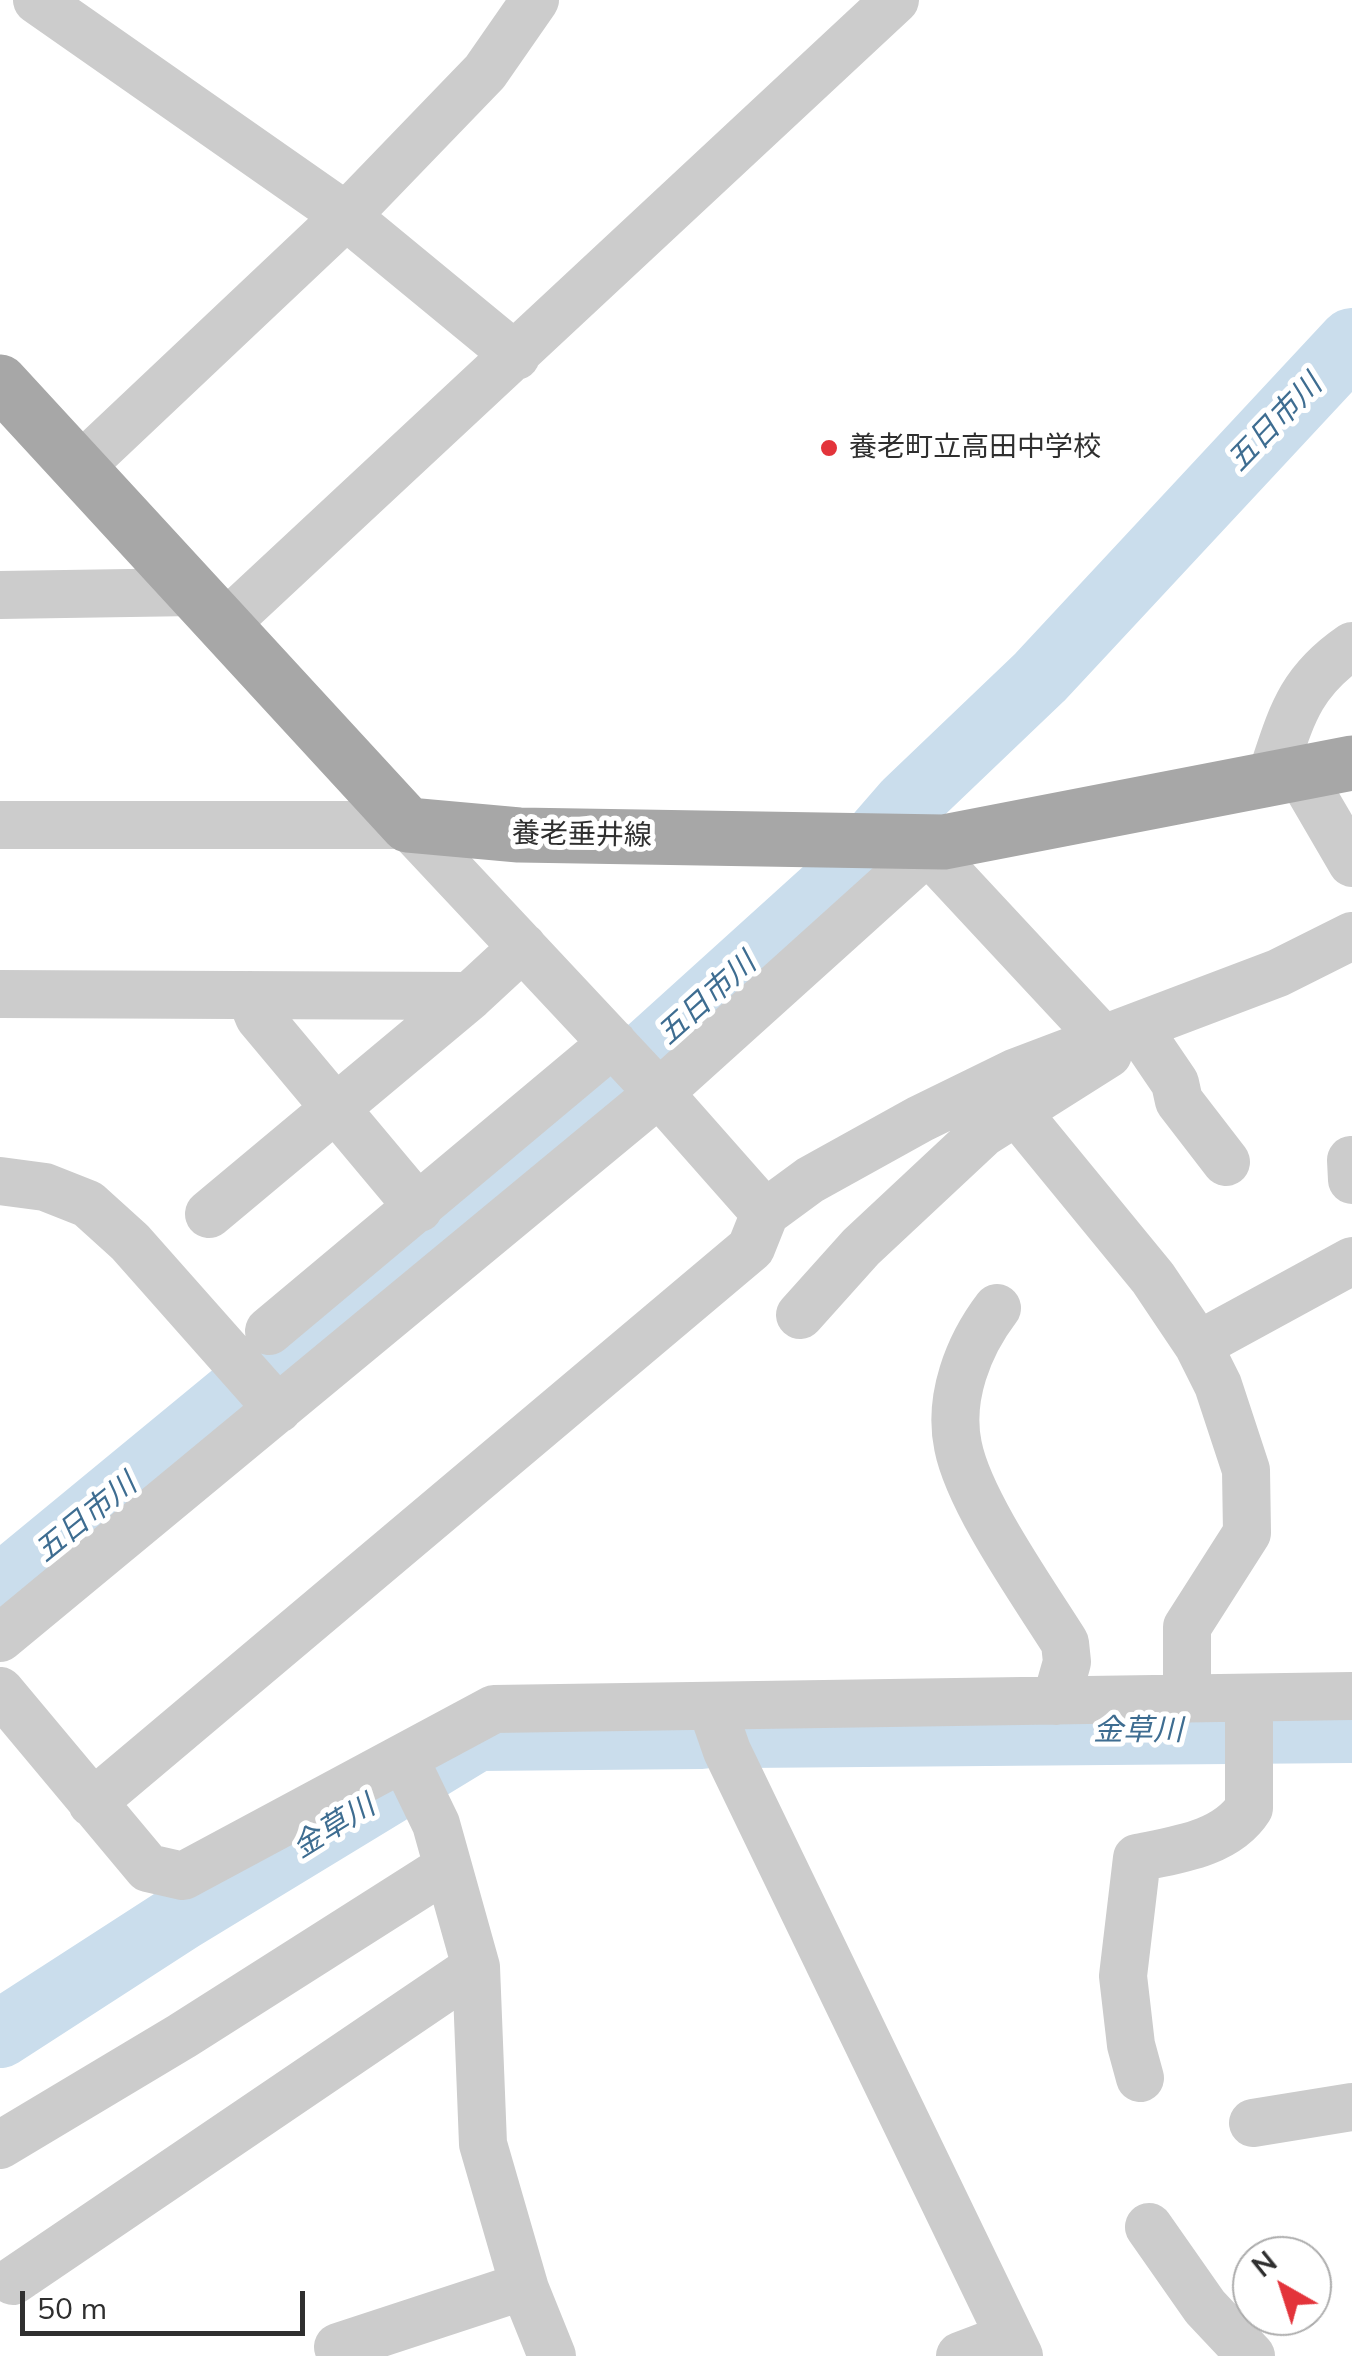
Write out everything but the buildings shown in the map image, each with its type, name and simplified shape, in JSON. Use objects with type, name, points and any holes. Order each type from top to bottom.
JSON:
[{"type":"main road","points":[[0,382],[408,825]]},
{"type":"main road","name":"養老垂井線","points":[[408,825],[519,835],[825,838],[923,844],[1352,763]]},
{"type":"street","points":[[36,0],[346,216],[516,356]]},
{"type":"street","points":[[79,468],[346,216],[485,72],[535,0]]},
{"type":"street","points":[[0,595],[210,609],[516,356],[895,0]]},
{"type":"street","points":[[1352,646],[1332,660],[1295,703],[1285,774],[1352,863]]},
{"type":"street","points":[[0,825],[408,825],[660,1093],[765,1213]]},
{"type":"street","points":[[0,1638],[660,1093],[923,844],[1175,1083],[1179,1101],[1226,1162]]},
{"type":"street","points":[[92,1803],[751,1248],[765,1213],[810,1180],[1014,1073],[1278,973],[1352,936]]},
{"type":"street","points":[[209,1214],[523,947]]},
{"type":"street","points":[[0,994],[470,996]]},
{"type":"street","points":[[250,995],[258,1018],[419,1208]]},
{"type":"street","points":[[800,1314],[860,1247],[983,1133],[1108,1054],[1120,1033]]},
{"type":"street","points":[[269,1331],[612,1043]]},
{"type":"street","points":[[1016,1111],[1153,1278],[1198,1345],[1218,1385],[1246,1470],[1246,1533],[1187,1627],[1187,1698]]},
{"type":"street","points":[[1352,1160],[1352,1180]]},
{"type":"street","points":[[0,1181],[45,1187],[88,1204],[130,1242],[278,1409]]},
{"type":"street","points":[[1198,1345],[1352,1261]]},
{"type":"street","points":[[997,1308],[983,1326],[960,1382],[956,1409],[958,1446],[993,1525],[1065,1643],[1068,1662],[1056,1702]]},
{"type":"street","points":[[0,1691],[148,1868],[183,1876],[411,1774],[494,1709],[1187,1698],[1249,1719],[1352,1696]]},
{"type":"street","points":[[712,1708],[727,1751],[1014,2347],[960,2356]]},
{"type":"street","points":[[1140,2078],[1131,2046],[1123,1976],[1137,1858],[1195,1846],[1240,1824],[1249,1808],[1249,1719]]},
{"type":"street","points":[[411,1774],[436,1824],[476,1967],[483,2144],[524,2286],[552,2356]]},
{"type":"street","points":[[0,2145],[182,2036],[448,1867]]},
{"type":"street","points":[[13,2281],[476,1967]]},
{"type":"street","points":[[1253,2123],[1352,2106]]},
{"type":"street","points":[[1148,2228],[1205,2306],[1250,2356]]},
{"type":"street","points":[[338,2347],[524,2286]]},
{"type":"waterway","name":"五日市川","points":[[0,1589],[618,1080],[848,872],[907,804],[1040,677],[1352,342]]},
{"type":"waterway","name":"金草川","points":[[744,1734],[1352,1729]]},
{"type":"waterway","name":"金草川","points":[[0,2034],[181,1917],[477,1737],[702,1735]]},
{"type":"place","name":"養老町立高田中学校","points":[[829,448]]}]
